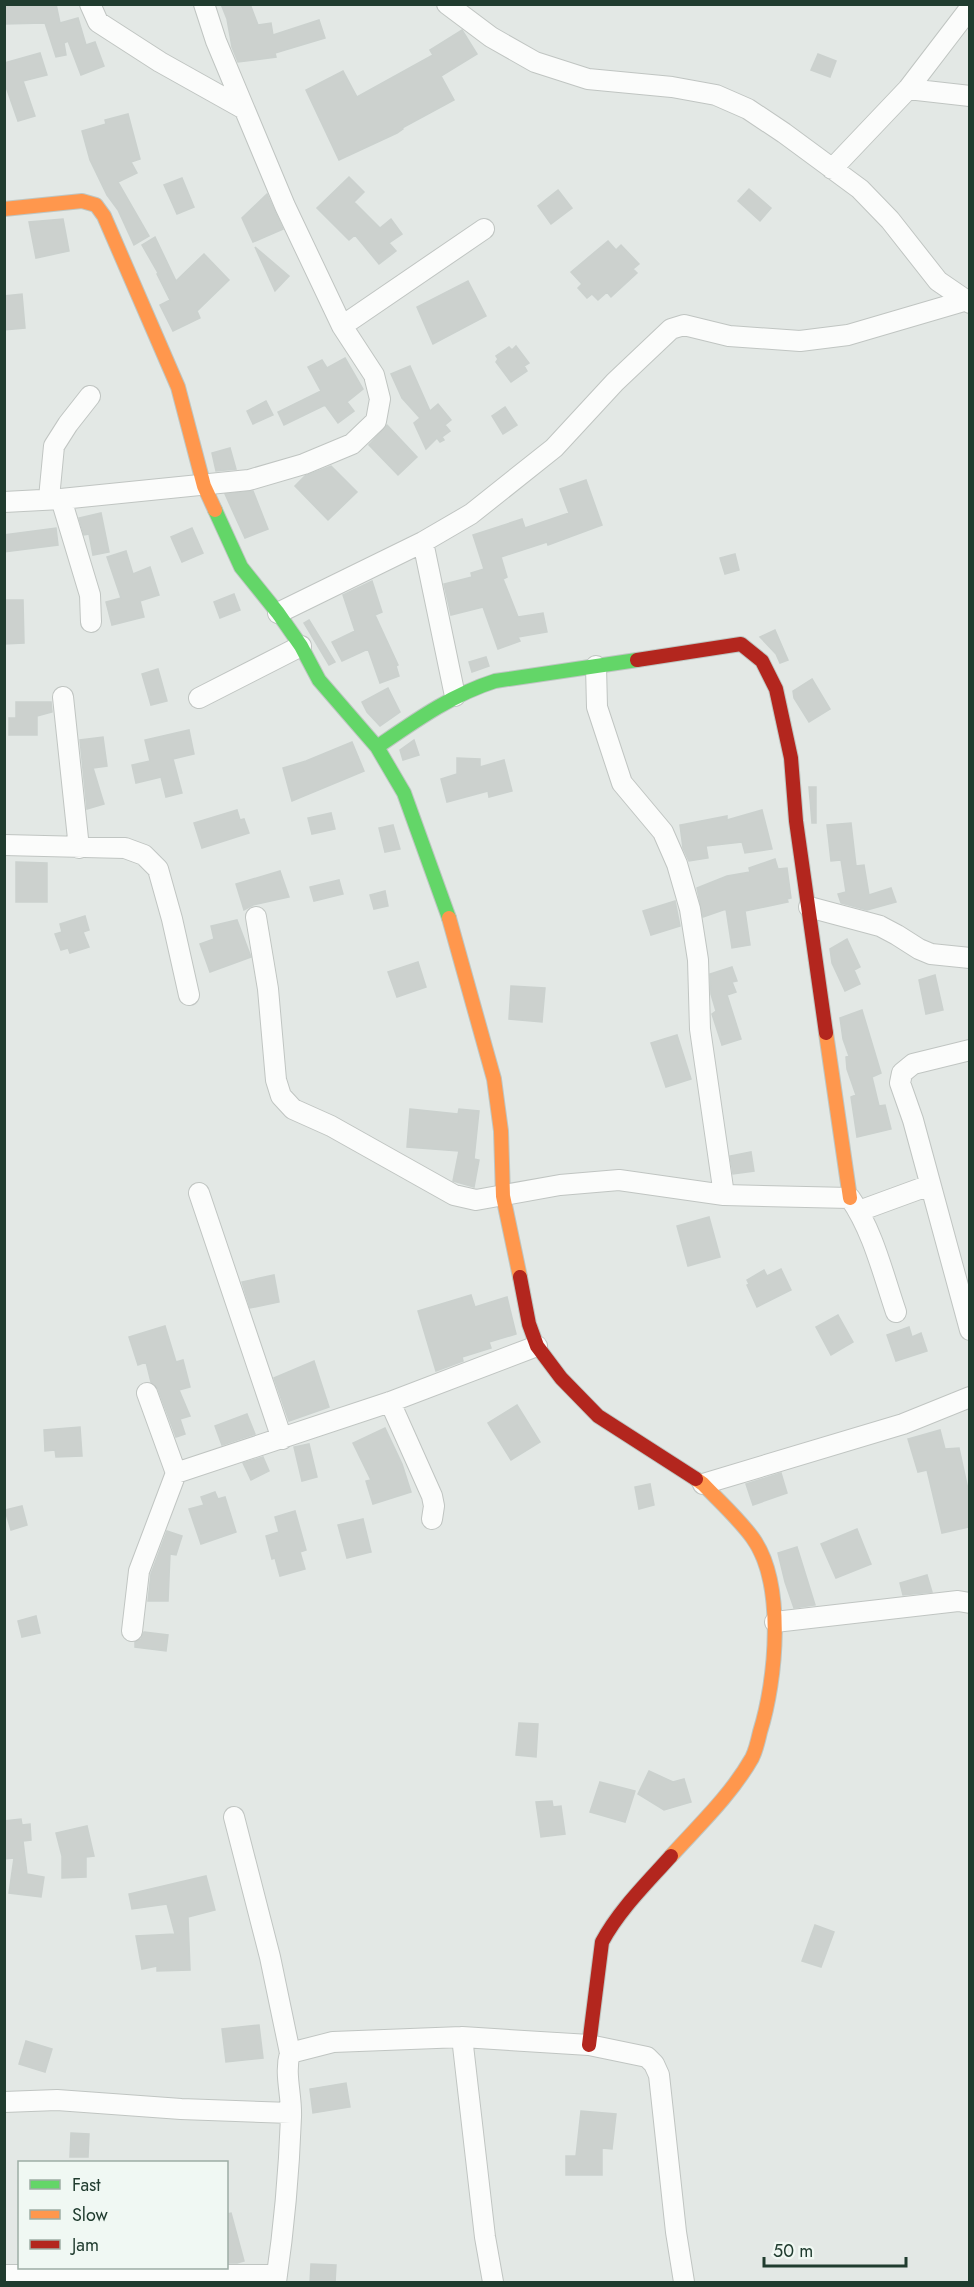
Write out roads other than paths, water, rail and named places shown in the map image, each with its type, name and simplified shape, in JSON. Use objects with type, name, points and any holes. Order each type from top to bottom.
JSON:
[{"type":"street","points":[[90,4],[98,22],[160,62],[244,108]]},
{"type":"street","points":[[4,502],[204,486],[249,480],[304,464],[352,444],[376,421],[380,399],[374,375],[342,327],[285,206],[216,40],[204,4]]},
{"type":"street","points":[[447,4],[491,37],[535,62],[588,79],[672,87],[716,95],[748,109],[860,189],[890,220],[938,280],[967,302]]},
{"type":"street","points":[[832,169],[908,89],[969,8]]},
{"type":"street","points":[[908,89],[969,96]]},
{"type":"street","points":[[4,209],[82,201],[96,205],[104,216],[178,387],[204,486],[242,567],[279,613],[301,646],[319,680],[377,747],[404,793],[445,903],[494,1079],[501,1131],[503,1196],[529,1324],[537,1346],[561,1378],[598,1416],[703,1484],[753,1538],[763,1558],[773,1597],[775,1622],[769,1703],[753,1756],[731,1790],[641,1889],[609,1929],[602,1942],[589,2044]]},
{"type":"street","points":[[342,327],[484,229]]},
{"type":"street","points":[[279,613],[423,542],[471,514],[554,448],[615,382],[671,329],[684,325],[729,336],[800,341],[848,335],[967,302]]},
{"type":"street","points":[[90,396],[54,446],[55,499],[90,595],[91,622]]},
{"type":"street","points":[[423,542],[455,696]]},
{"type":"street","points":[[377,747],[455,696],[473,687],[495,681],[741,644],[762,661],[776,689],[791,758],[796,821],[855,1204],[896,1312]]},
{"type":"street","points":[[198,698],[301,646]]},
{"type":"street","points":[[596,666],[597,706],[622,783],[663,832],[677,864],[690,909],[698,960],[700,1029],[724,1194]]},
{"type":"street","points":[[63,697],[79,848]]},
{"type":"street","points":[[4,845],[125,848],[144,855],[158,869],[189,995]]},
{"type":"street","points":[[809,907],[880,926],[931,954],[969,958]]},
{"type":"street","points":[[256,917],[268,990],[276,1080],[281,1096],[293,1108],[331,1126],[454,1195],[476,1200],[560,1185],[619,1180],[724,1194],[855,1204],[930,1185]]},
{"type":"street","points":[[969,1050],[913,1064],[902,1073],[900,1083],[963,1300],[969,1330]]},
{"type":"street","points":[[200,1193],[282,1439]]},
{"type":"street","points":[[176,1473],[390,1402],[537,1346]]},
{"type":"street","points":[[132,1631],[139,1571],[176,1473],[147,1393]]},
{"type":"street","points":[[703,1484],[903,1424],[969,1397]]},
{"type":"street","points":[[390,1402],[432,1496],[434,1506],[432,1519]]},
{"type":"street","points":[[775,1622],[958,1601],[969,1603]]},
{"type":"street","points":[[4,2275],[277,2279],[291,2113],[286,2066],[290,2053],[270,1957],[234,1817]]},
{"type":"street","points":[[462,2037],[485,2237],[493,2283]]},
{"type":"street","points":[[290,2053],[333,2042],[462,2037],[589,2044],[647,2057],[654,2064],[659,2075],[676,2232],[684,2283]]},
{"type":"street","points":[[4,2102],[57,2100],[181,2109],[291,2113]]}]
